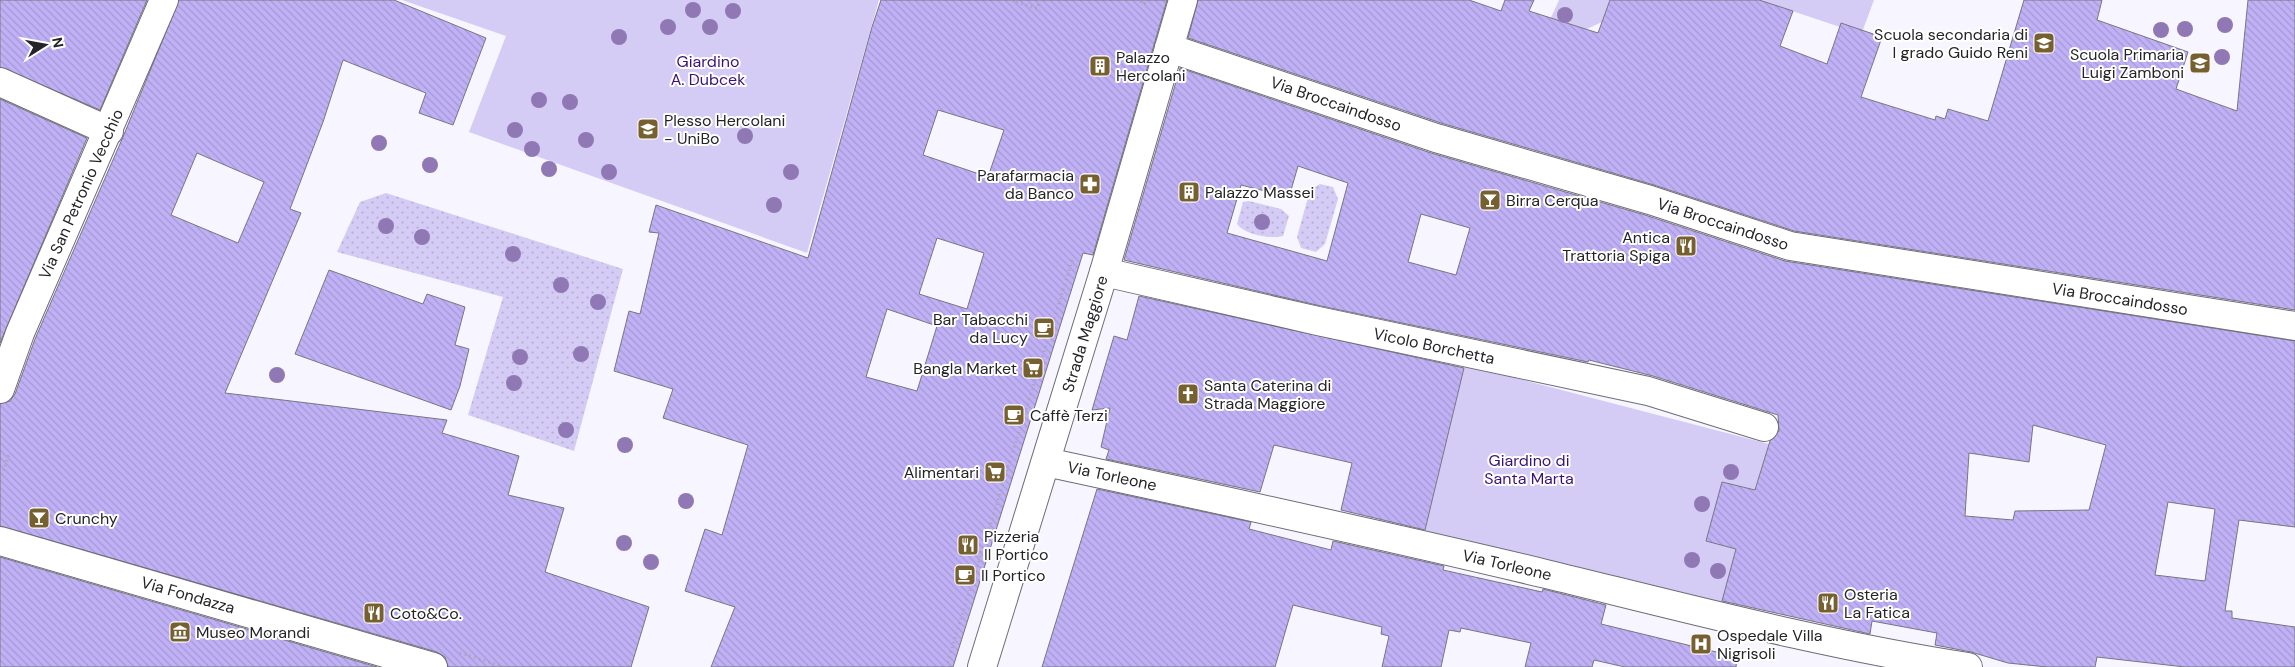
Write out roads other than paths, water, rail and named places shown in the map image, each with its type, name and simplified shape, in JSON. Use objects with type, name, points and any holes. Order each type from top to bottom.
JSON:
[{"type":"street","name":"Via San Petronio Vecchio","points":[[0,389],[20,333],[109,131],[164,0]]},
{"type":"street","name":"Strada Maggiore","points":[[982,667],[1104,272],[1183,0]]},
{"type":"street","name":"Via Broccaindosso","points":[[1169,48],[1436,138],[1650,200],[1790,246],[2295,326]]},
{"type":"street","points":[[0,82],[109,131]]},
{"type":"street","name":"Vicolo Borchetta","points":[[1104,272],[1318,321],[1648,392],[1764,427]]},
{"type":"street","name":"Via Torleone","points":[[1046,462],[1388,536],[1824,641],[1906,658],[1968,667]]},
{"type":"street","name":"Via Fondazza","points":[[0,541],[433,667]]},
{"type":"place","name":"Scuola secondaria di I grado Guido Reni","points":[[2044,43]]},
{"type":"place","name":"Scuola Primaria Luigi Zamboni","points":[[2200,63]]},
{"type":"place","name":"Palazzo Hercolani","points":[[1100,66]]},
{"type":"place","name":"Plesso Hercolani - UniBo","points":[[648,129]]},
{"type":"place","name":"Parafarmacia da Banco","points":[[1090,184]]},
{"type":"place","name":"Palazzo Massei","points":[[1189,192]]},
{"type":"place","name":"Birra Cerqua","points":[[1490,200]]},
{"type":"place","name":"Antica Trattoria Spiga","points":[[1686,246]]},
{"type":"place","name":"Bar Tabacchi da Lucy","points":[[1044,328]]},
{"type":"place","name":"Bangla Market","points":[[1033,368]]},
{"type":"place","name":"Santa Caterina di Strada Maggiore","points":[[1188,394]]},
{"type":"place","name":"Caffè Terzi","points":[[1014,415]]},
{"type":"place","name":"Alimentari","points":[[995,472]]},
{"type":"place","name":"Crunchy","points":[[39,518]]},
{"type":"place","name":"Pizzeria Il Portico","points":[[968,545]]},
{"type":"place","name":"Il Portico","points":[[965,575]]},
{"type":"place","name":"Osteria La Fatica","points":[[1828,603]]},
{"type":"place","name":"Coto&Co.","points":[[374,613]]},
{"type":"place","name":"Museo Morandi","points":[[180,632]]},
{"type":"place","name":"Ospedale Villa Nigrisoli","points":[[1701,644]]},
{"type":"park label","name":"Giardino A. Dubcek","points":[[708,70]]},
{"type":"park label","name":"Giardino di Santa Marta","points":[[1529,469]]}]
